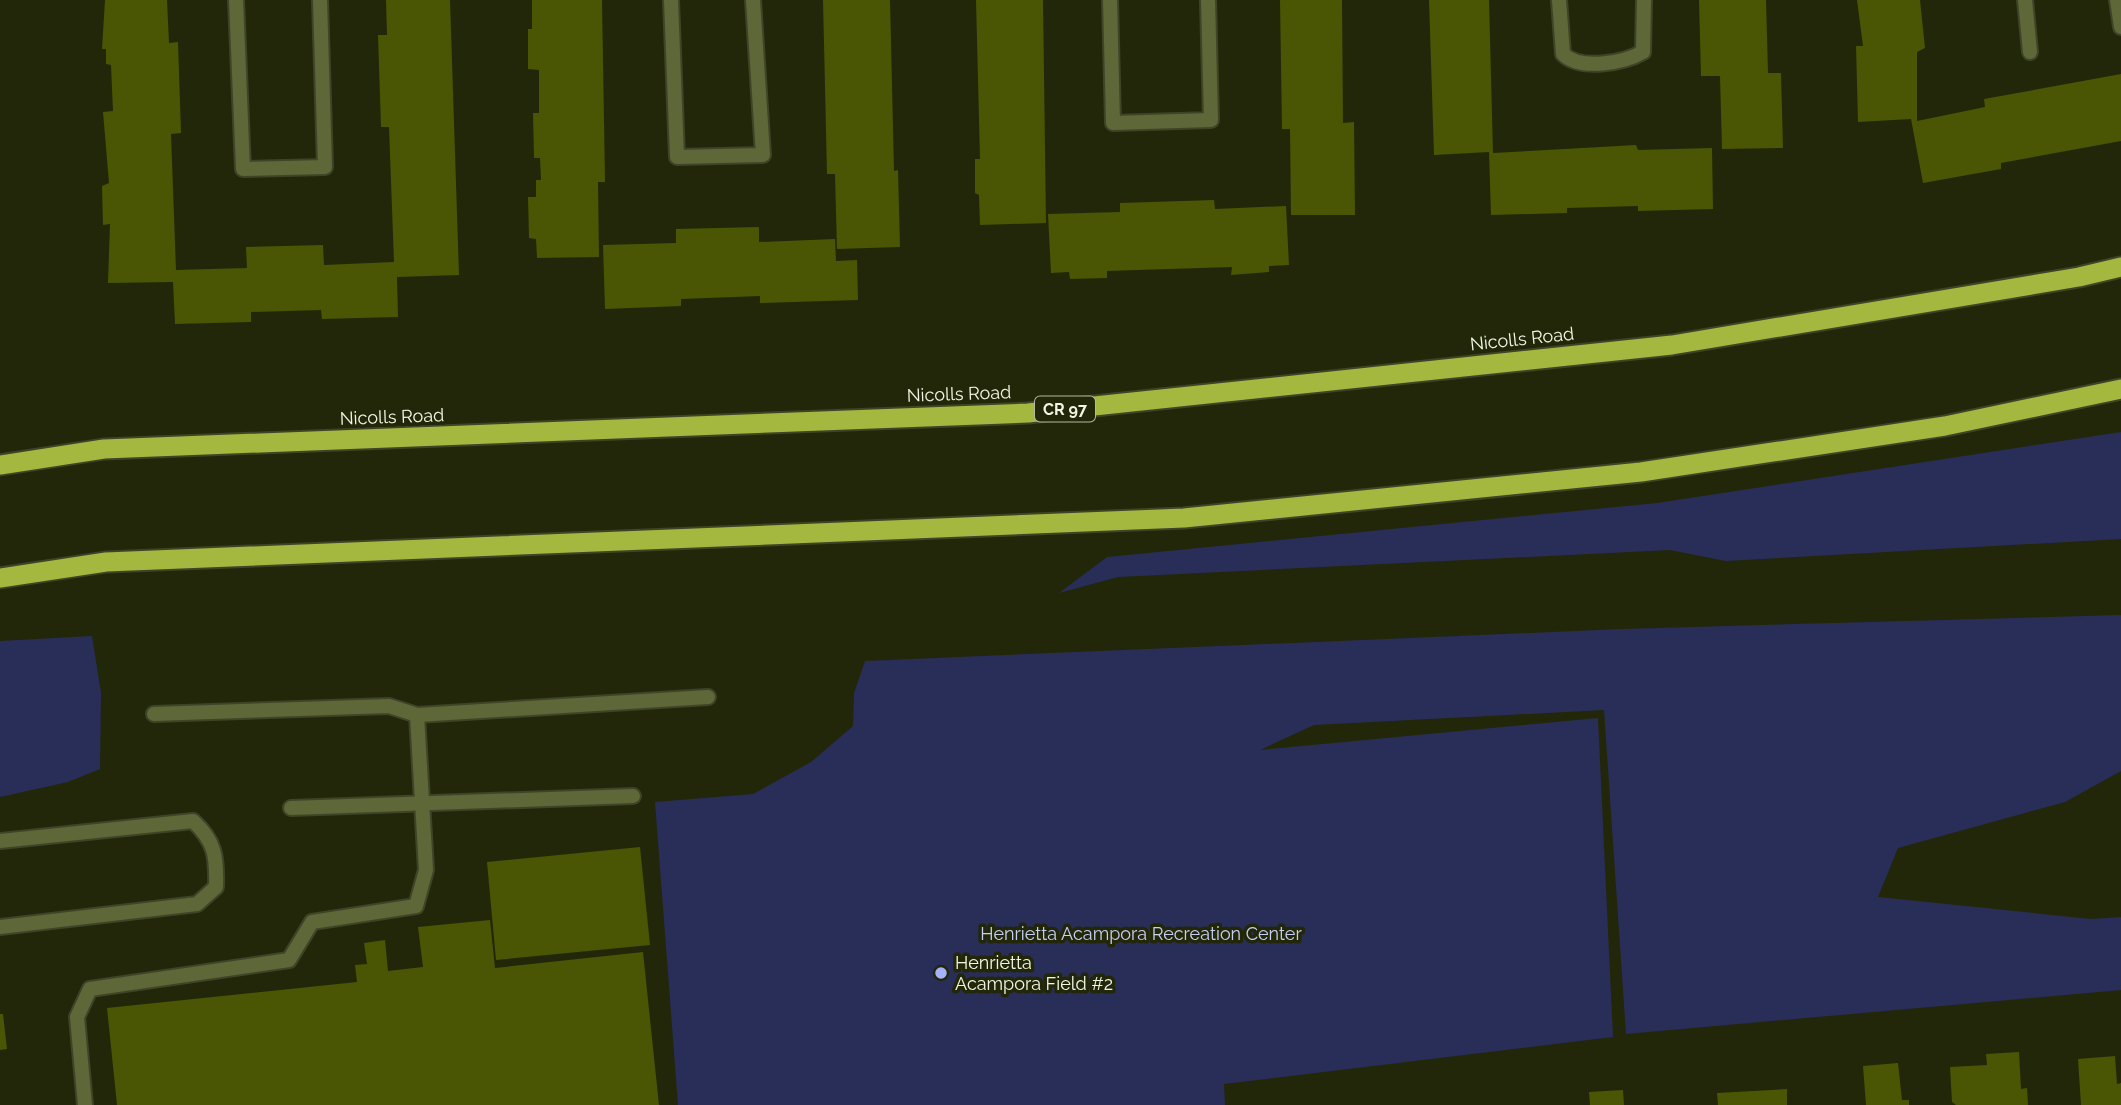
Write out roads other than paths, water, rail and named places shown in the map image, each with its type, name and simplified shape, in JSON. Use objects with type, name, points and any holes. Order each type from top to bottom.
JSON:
[{"type":"highway","name":"Nicolls Road","points":[[0,465],[104,449],[1028,413],[1672,345],[2079,277],[2121,267]]},
{"type":"highway","points":[[0,578],[106,562],[1198,516],[1641,472],[1945,426],[2121,389]]},
{"type":"lane","points":[[236,0],[243,169],[325,167],[320,0]]},
{"type":"lane","points":[[671,0],[677,157],[763,155],[753,0]]},
{"type":"lane","points":[[1110,0],[1113,123],[1210,120],[1208,0]]},
{"type":"lane","points":[[1559,0],[1563,54],[1570,60],[1592,64],[1633,58],[1643,52],[1644,0]]},
{"type":"lane","points":[[2025,0],[2030,51]]},
{"type":"lane","points":[[2117,0],[2121,27]]},
{"type":"lane","points":[[154,714],[389,706],[417,715],[708,697]]},
{"type":"lane","points":[[85,1105],[77,1017],[90,989],[289,960],[312,922],[416,906],[426,870],[417,715]]},
{"type":"lane","points":[[291,808],[633,796]]},
{"type":"lane","points":[[0,841],[193,821],[209,835],[217,864],[216,887],[197,904],[0,927]]},
{"type":"place","name":"Henrietta Acampora Field #2","points":[[941,973]]},
{"type":"park label","name":"Henrietta Acampora Recreation Center","points":[[1141,934]]}]
